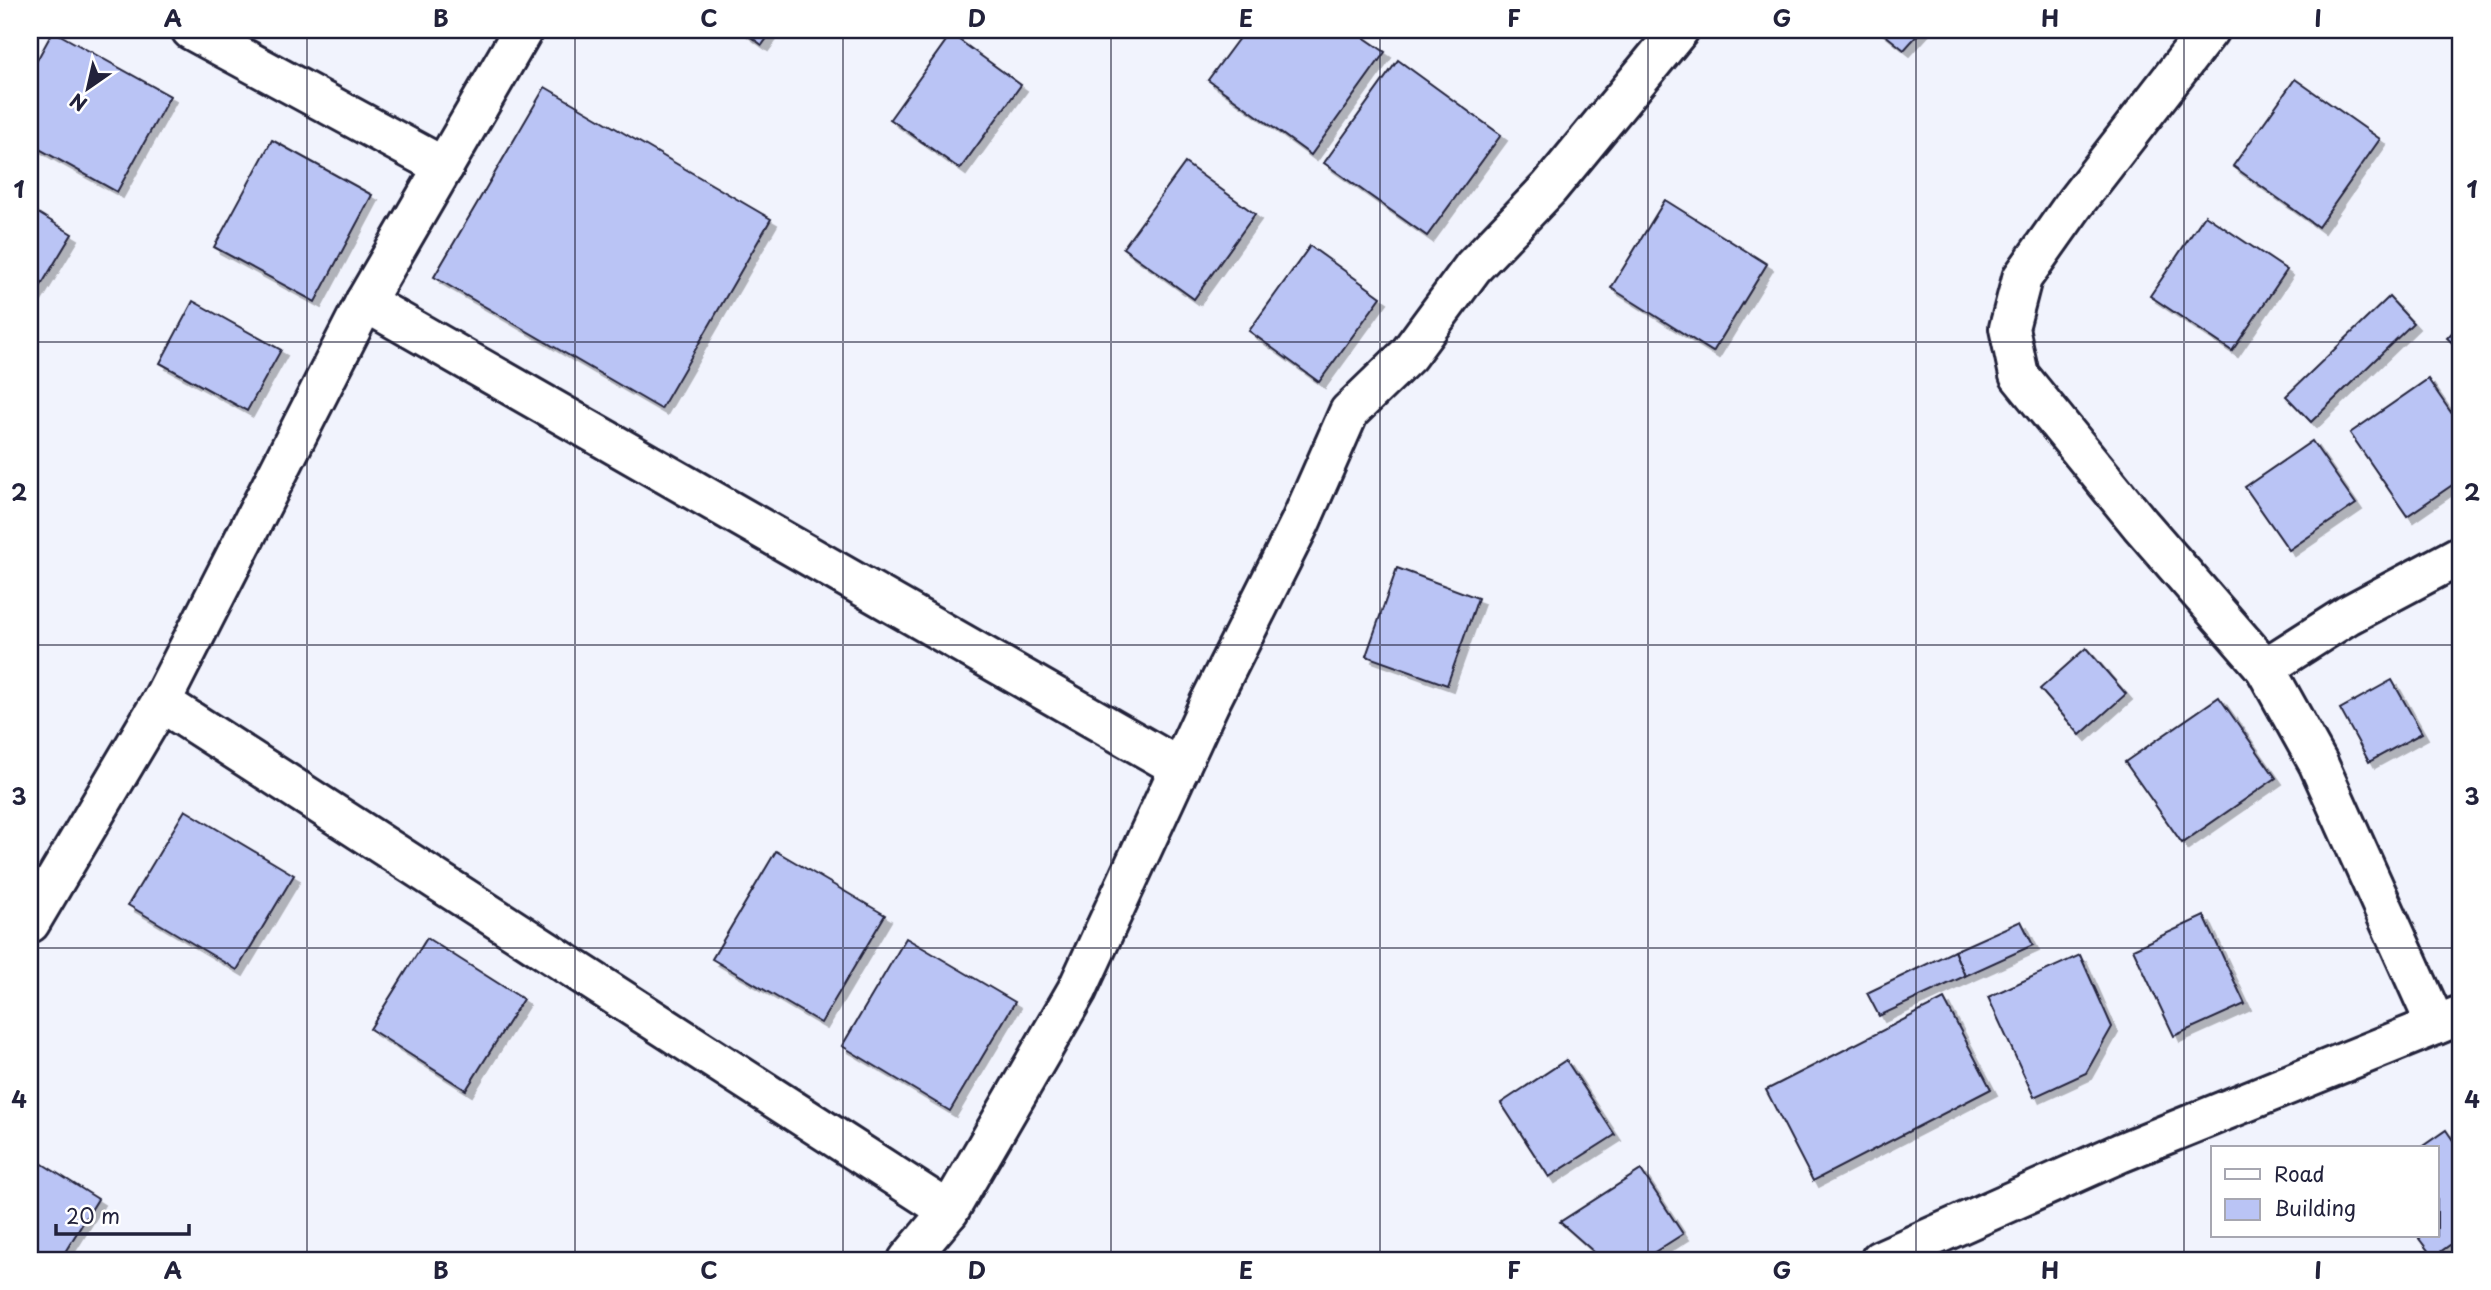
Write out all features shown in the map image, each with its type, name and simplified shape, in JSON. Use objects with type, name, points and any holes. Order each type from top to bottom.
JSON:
[{"type":"street","points":[[191,30],[444,167]]},
{"type":"street","points":[[30,923],[161,702],[365,302],[523,30]]},
{"type":"street","points":[[908,1260],[949,1211],[1077,990],[1180,768],[1300,523],[1349,412],[1408,355],[1473,267],[1549,188],[1679,30]]},
{"type":"street","points":[[1880,1260],[2120,1153],[2449,1020],[2318,763],[2265,668],[2140,524],[2019,375],[2009,328],[2022,278],[2075,203],[2209,30]]},
{"type":"street","points":[[365,302],[1180,768]]},
{"type":"street","points":[[2265,668],[2348,615],[2461,555]]},
{"type":"street","points":[[161,702],[949,1211]]},
{"type":"building","points":[[741,30],[773,30],[762,45]]},
{"type":"building","points":[[1245,30],[1353,30],[1385,52],[1311,155],[1208,80]]},
{"type":"building","points":[[1879,30],[1922,30],[1904,50]]},
{"type":"building","points":[[53,31],[170,96],[117,192],[30,144],[30,73]]},
{"type":"building","points":[[951,34],[1021,85],[960,169],[890,119]]},
{"type":"building","points":[[1398,60],[1501,135],[1427,236],[1324,163]]},
{"type":"building","points":[[2295,79],[2380,139],[2318,227],[2233,166]]},
{"type":"building","points":[[545,87],[771,219],[661,409],[434,277]]},
{"type":"building","points":[[272,140],[372,195],[315,302],[214,247]]},
{"type":"building","points":[[1185,163],[1255,214],[1194,299],[1123,248]]},
{"type":"building","points":[[1665,200],[1767,264],[1713,352],[1611,288]]},
{"type":"building","points":[[30,208],[72,234],[34,297],[30,294]]},
{"type":"building","points":[[2205,215],[2287,270],[2232,351],[2150,296]]},
{"type":"building","points":[[1310,246],[1381,297],[1319,382],[1249,331]]},
{"type":"building","points":[[2389,297],[2413,323],[2311,422],[2286,396]]},
{"type":"building","points":[[193,301],[281,350],[247,411],[160,363]]},
{"type":"building","points":[[2461,323],[2461,351],[2447,338]]},
{"type":"building","points":[[2428,379],[2461,427],[2461,479],[2407,516],[2350,433]]},
{"type":"building","points":[[2312,441],[2356,504],[2289,550],[2245,487]]},
{"type":"building","points":[[1397,568],[1478,598],[1447,685],[1366,656]]},
{"type":"building","points":[[2086,648],[2126,694],[2080,735],[2040,689]]},
{"type":"building","points":[[2392,680],[2422,733],[2369,762],[2340,709]]},
{"type":"building","points":[[2219,697],[2276,778],[2182,843],[2125,762]]},
{"type":"building","points":[[185,810],[294,875],[237,970],[128,905]]},
{"type":"building","points":[[2461,836],[2461,853],[2454,840]]},
{"type":"building","points":[[776,851],[885,915],[821,1023],[712,959]]},
{"type":"building","points":[[2204,916],[2245,1004],[2174,1036],[2133,949]]},
{"type":"building","points":[[2021,921],[2033,945],[1965,976],[1954,951]]},
{"type":"building","points":[[427,938],[523,999],[466,1090],[370,1029]]},
{"type":"building","points":[[906,938],[1015,1002],[950,1111],[842,1046]]},
{"type":"building","points":[[1954,951],[1965,976],[1879,1016],[1867,993]]},
{"type":"building","points":[[2080,955],[2112,1027],[2086,1073],[2034,1097],[1988,997]]},
{"type":"building","points":[[1944,999],[1991,1089],[1813,1181],[1766,1090]]},
{"type":"building","points":[[1566,1060],[1615,1135],[1549,1177],[1501,1103]]},
{"type":"building","points":[[2446,1130],[2461,1152],[2461,1237],[2433,1257],[2419,1238],[2438,1238],[2438,1146],[2423,1146]]},
{"type":"building","points":[[30,1156],[98,1199],[60,1260],[30,1260]]},
{"type":"building","points":[[1641,1170],[1683,1234],[1642,1260],[1603,1260],[1560,1222]]}]
